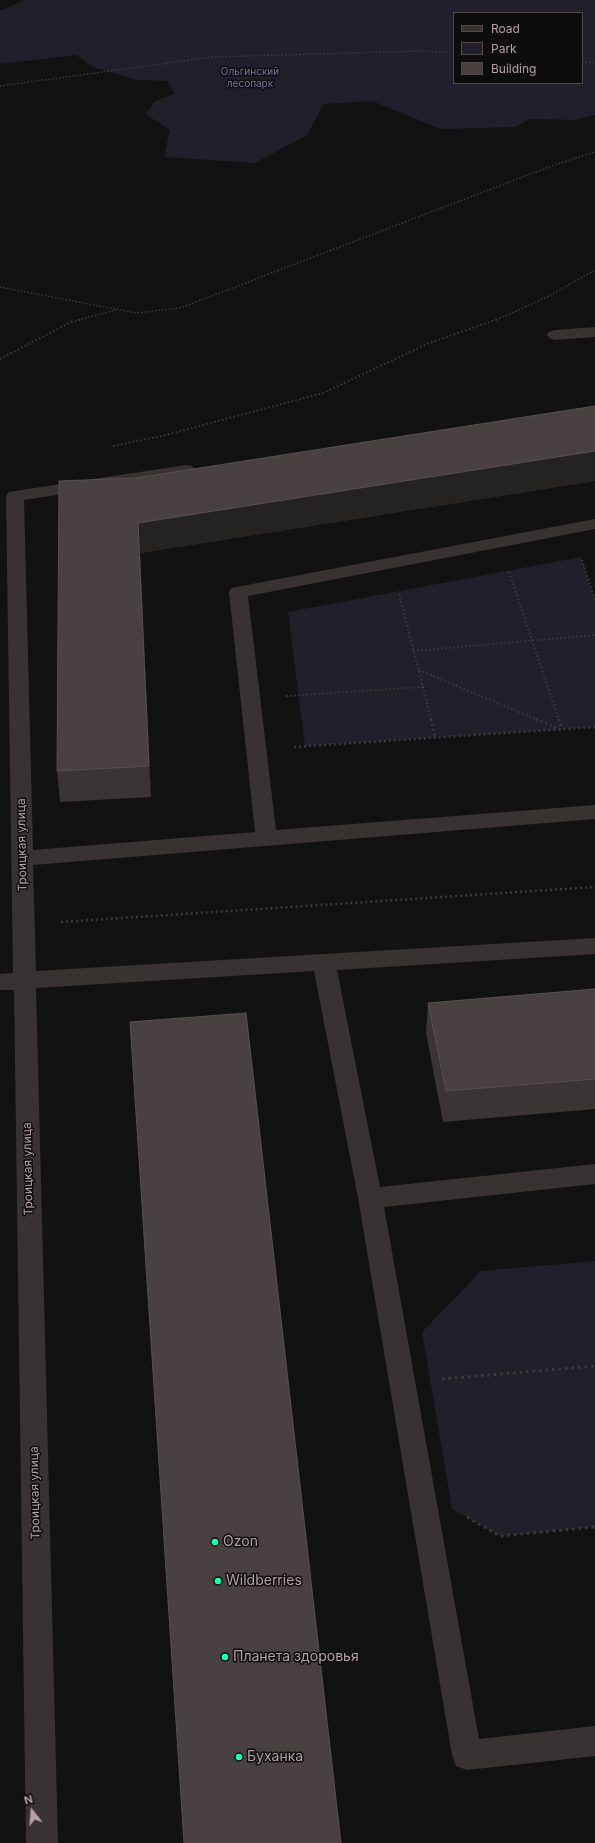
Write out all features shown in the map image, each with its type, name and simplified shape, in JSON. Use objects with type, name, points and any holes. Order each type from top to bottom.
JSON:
[{"type":"street","points":[[555,335],[595,332]]},
{"type":"street","name":"Троицкая улица","points":[[42,1843],[15,496],[203,467]]},
{"type":"street","points":[[266,837],[238,592],[595,524]]},
{"type":"street","points":[[22,858],[266,837],[595,812]]},
{"type":"street","points":[[0,982],[595,946]]},
{"type":"street","points":[[324,962],[370,1198],[468,1755],[595,1741]]},
{"type":"street","points":[[370,1198],[595,1174]]},
{"type":"path","points":[[0,86],[212,57],[422,51],[453,53]]},
{"type":"path","points":[[583,62],[595,63]]},
{"type":"path","points":[[0,287],[136,313],[180,308],[554,164],[595,152]]},
{"type":"path","points":[[108,448],[162,436],[323,393],[427,344],[485,325],[525,307],[595,270]]},
{"type":"path","points":[[0,359],[71,322],[117,310]]},
{"type":"path","points":[[572,529],[595,600]]},
{"type":"path","points":[[500,543],[562,729]]},
{"type":"path","points":[[391,563],[435,737]]},
{"type":"path","points":[[413,651],[595,635]]},
{"type":"path","points":[[418,670],[562,729]]},
{"type":"path","points":[[250,698],[423,687]]},
{"type":"path","points":[[256,749],[595,727]]},
{"type":"path","points":[[23,924],[595,886]]},
{"type":"path","points":[[402,1383],[595,1366]]},
{"type":"path","points":[[466,1517],[500,1536],[595,1527]]},
{"type":"green space","name":"Ольгинский лесопарк","points":[[24,0],[595,0],[595,115],[576,120],[530,119],[515,127],[441,129],[372,101],[324,104],[307,135],[255,163],[164,157],[170,130],[145,114],[155,101],[175,94],[168,81],[137,80],[93,67],[76,55],[0,64],[0,11]]},
{"type":"green space","points":[[581,557],[595,600],[595,727],[305,746],[288,612]]},
{"type":"green space","points":[[595,1261],[595,1527],[500,1536],[452,1509],[422,1332],[481,1271]]},
{"type":"building","points":[[595,406],[595,451],[138,523],[149,766],[57,771],[59,481],[136,478]]},
{"type":"building","points":[[595,989],[595,1079],[446,1091],[428,1003]]},
{"type":"building","points":[[246,1013],[341,1843],[184,1843],[130,1022]]},
{"type":"place","name":"Ozon","points":[[215,1542]]},
{"type":"place","name":"Wildberries","points":[[218,1581]]},
{"type":"place","name":"Планета здоровья","points":[[225,1657]]},
{"type":"place","name":"Буханка","points":[[239,1757]]}]
